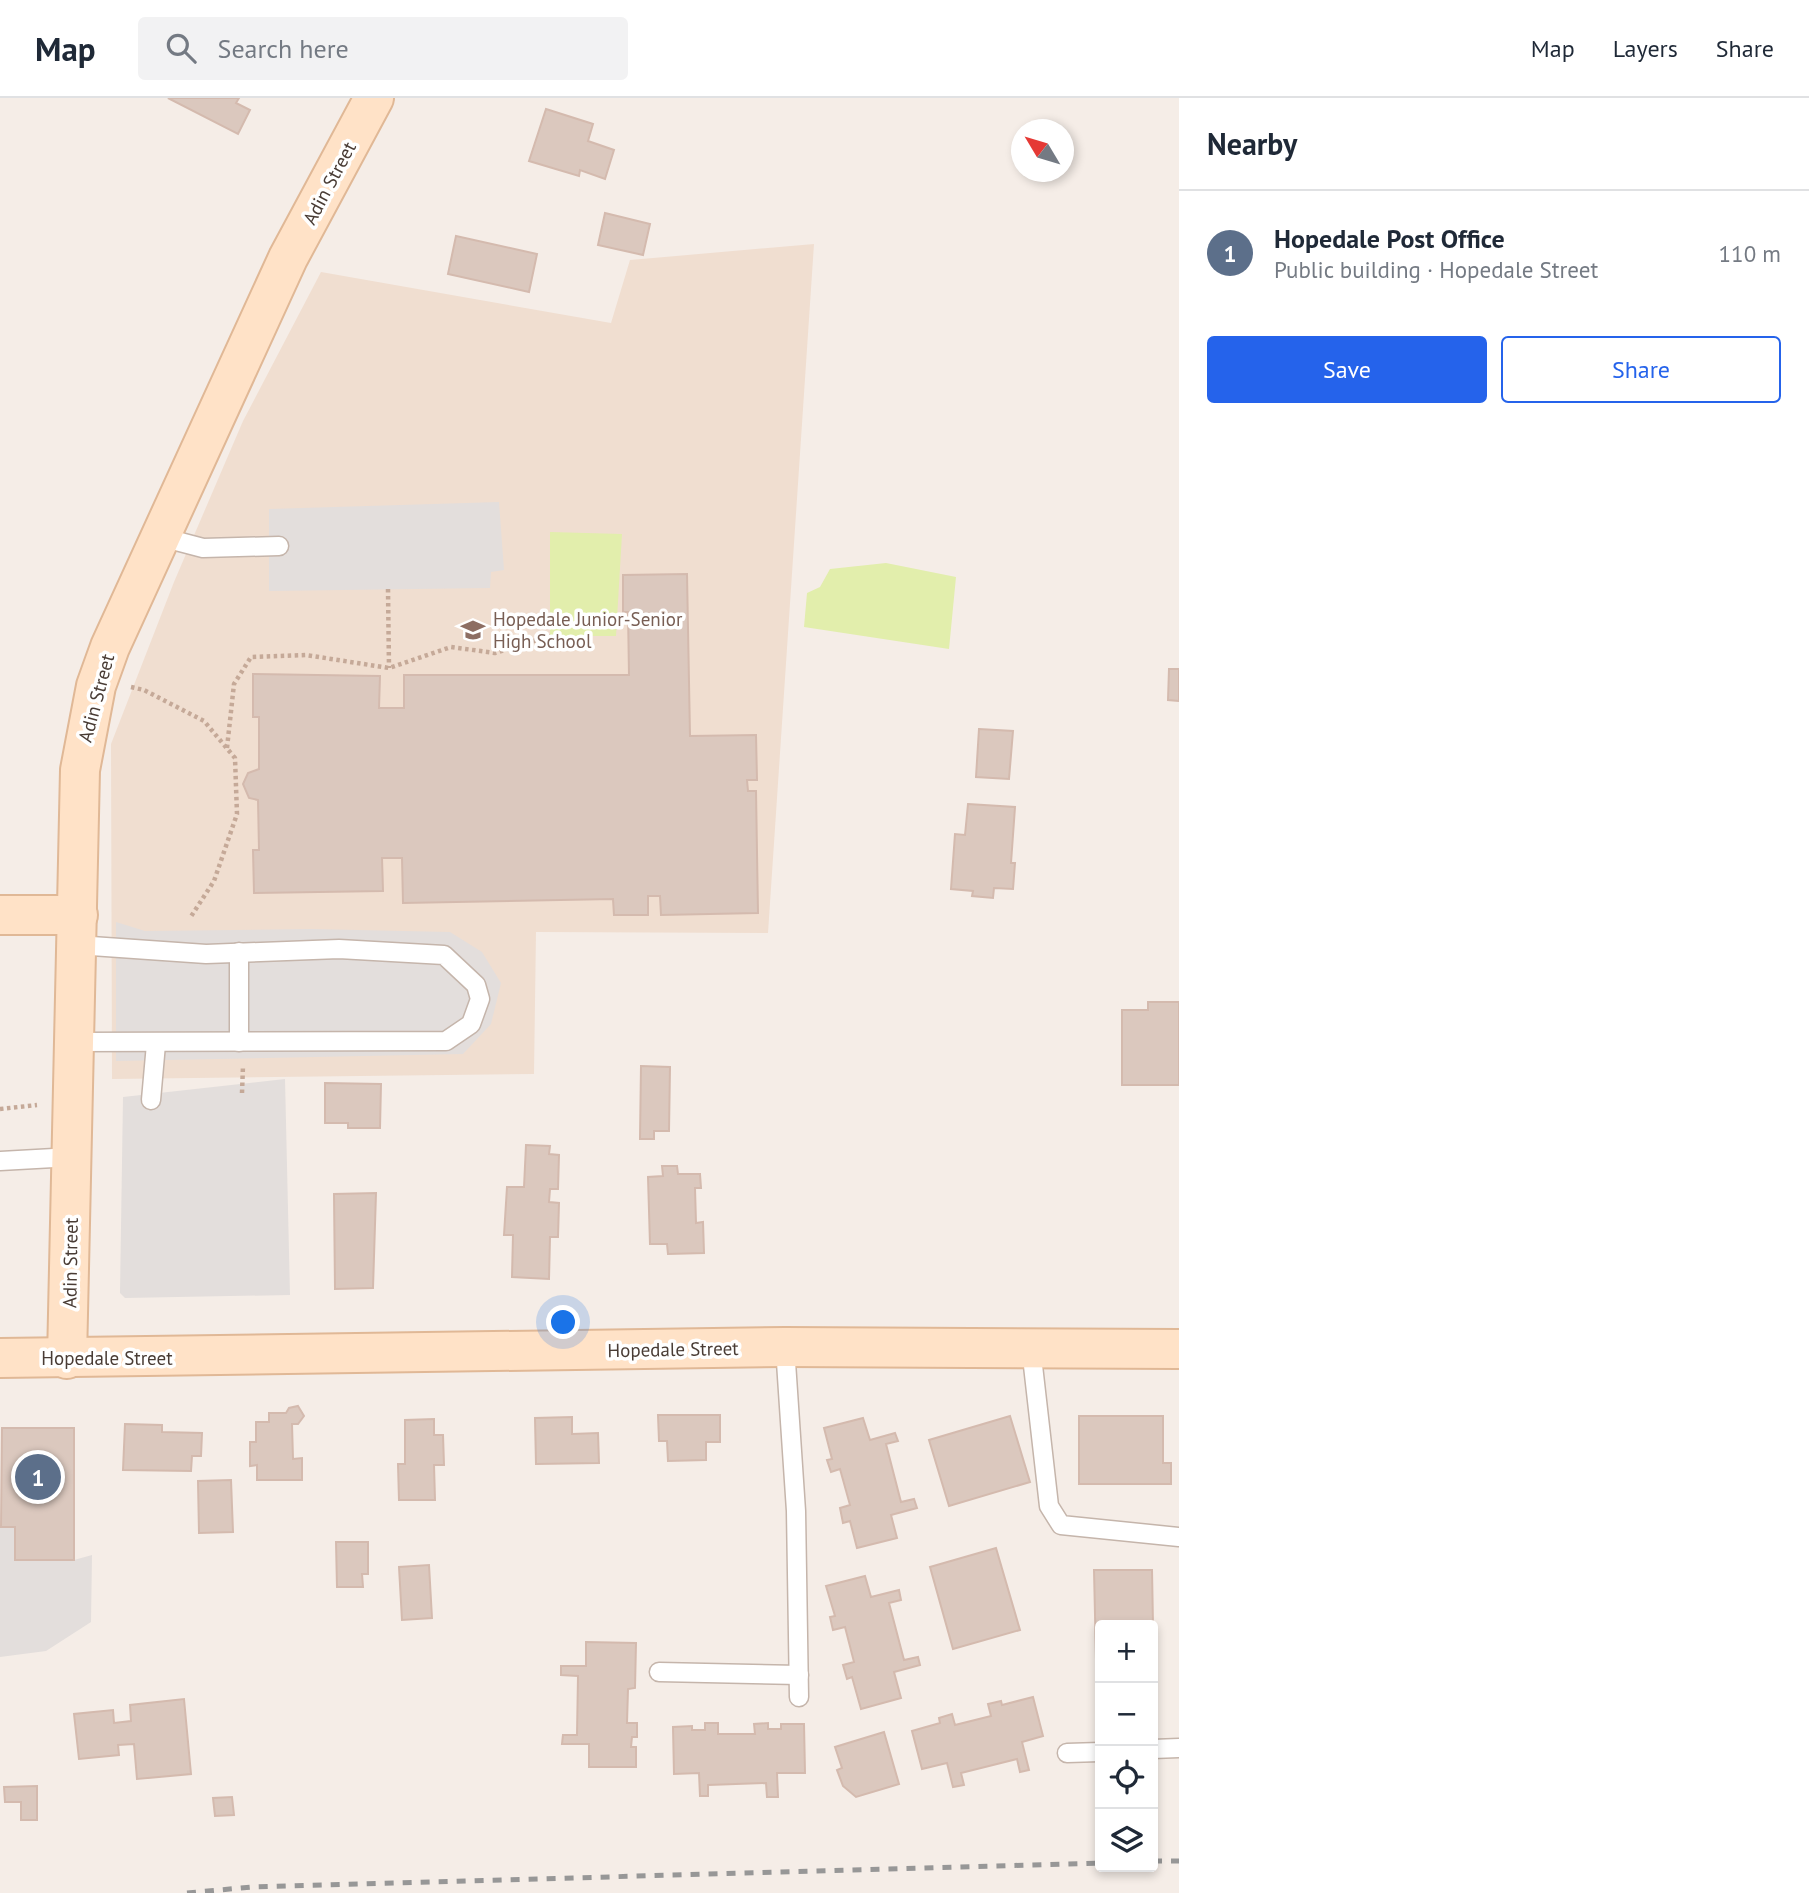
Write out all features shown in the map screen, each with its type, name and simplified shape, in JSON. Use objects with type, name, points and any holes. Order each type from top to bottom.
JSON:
[{"type":"street","name":"Adin Street","points":[[67,1359],[80,761],[88,719],[110,646],[288,258],[374,98]]},
{"type":"street","points":[[0,915],[78,930]]},
{"type":"street","name":"Hopedale Street","points":[[0,1359],[785,1347],[1179,1349]]},
{"type":"lane","points":[[161,537],[203,548],[279,546]]},
{"type":"lane","points":[[74,1042],[156,1044],[239,1041],[446,1041],[471,1024],[480,999],[476,985],[444,955],[339,949],[206,954],[137,947],[78,930]]},
{"type":"lane","points":[[239,953],[239,1041]]},
{"type":"lane","points":[[151,1100],[156,1044]]},
{"type":"lane","points":[[0,1161],[72,1157]]},
{"type":"lane","points":[[785,1347],[796,1511],[799,1697]]},
{"type":"lane","points":[[1031,1348],[1049,1506],[1061,1525],[1179,1537]]},
{"type":"lane","points":[[659,1672],[799,1675]]},
{"type":"lane","points":[[1158,1749],[1179,1748]]},
{"type":"lane","points":[[1067,1753],[1095,1752]]},
{"type":"path","points":[[388,589],[389,668]]},
{"type":"path","points":[[227,748],[234,684],[251,657],[306,654],[389,668],[451,647],[495,653],[550,636]]},
{"type":"path","points":[[118,685],[145,690],[204,721],[235,758],[237,814],[214,881],[190,918]]},
{"type":"path","points":[[242,1093],[243,1062]]},
{"type":"path","points":[[0,1108],[44,1105]]},
{"type":"shaded area","name":"Hopedale Junior-Senior High School","points":[[814,244],[768,933],[536,932],[534,1074],[112,1079],[111,744],[174,582],[243,421],[321,272],[611,323],[630,260]]},
{"type":"shaded area","points":[[499,502],[504,570],[491,572],[490,588],[269,591],[269,509]]},
{"type":"shaded area","points":[[116,922],[145,931],[311,929],[450,932],[482,952],[501,983],[491,1024],[463,1054],[116,1061]]},
{"type":"shaded area","points":[[285,1079],[290,1295],[125,1298],[120,1293],[123,1097]]},
{"type":"shaded area","points":[[0,1527],[15,1527],[74,1560],[92,1555],[91,1622],[46,1651],[0,1657]]},
{"type":"green space","points":[[550,532],[622,534],[616,636],[550,636]]},
{"type":"green space","points":[[886,563],[956,577],[949,649],[804,627],[807,593],[820,587],[830,569]]},
{"type":"building","points":[[168,98],[239,98],[236,103],[250,110],[238,134]]},
{"type":"building","points":[[546,109],[593,124],[588,141],[614,150],[605,179],[580,170],[579,176],[529,161]]},
{"type":"building","points":[[605,213],[650,224],[643,255],[598,245]]},
{"type":"building","points":[[456,236],[537,254],[529,292],[448,274]]},
{"type":"building","points":[[687,574],[690,736],[756,735],[757,780],[747,780],[748,791],[756,791],[758,913],[661,915],[660,896],[648,896],[648,915],[614,915],[613,899],[403,903],[402,858],[382,858],[383,891],[254,893],[253,850],[259,850],[258,800],[249,798],[243,784],[248,773],[259,769],[259,717],[253,717],[253,674],[380,676],[379,708],[404,708],[404,675],[629,675],[628,612],[623,612],[623,575]]},
{"type":"building","points":[[1169,669],[1179,669],[1179,701],[1168,700]]},
{"type":"building","points":[[979,729],[1013,731],[1009,779],[976,777]]},
{"type":"building","points":[[968,804],[1015,807],[1011,863],[1015,863],[1013,889],[994,888],[993,898],[972,896],[973,891],[951,889],[955,834],[965,835]]},
{"type":"building","points":[[1148,1002],[1179,1002],[1179,1085],[1122,1085],[1122,1010],[1148,1010]]},
{"type":"building","points":[[641,1066],[670,1067],[669,1131],[654,1131],[654,1139],[640,1139]]},
{"type":"building","points":[[325,1083],[381,1084],[380,1128],[348,1128],[348,1123],[325,1123]]},
{"type":"building","points":[[526,1145],[550,1146],[549,1154],[559,1155],[558,1189],[550,1189],[549,1202],[559,1203],[558,1237],[550,1237],[549,1279],[512,1277],[513,1235],[504,1235],[507,1187],[524,1187]]},
{"type":"building","points":[[662,1166],[677,1166],[678,1174],[700,1174],[701,1188],[695,1188],[696,1223],[703,1222],[704,1253],[668,1254],[667,1244],[650,1244],[648,1177],[663,1176]]},
{"type":"building","points":[[376,1193],[373,1288],[335,1289],[334,1194]]},
{"type":"building","points":[[298,1406],[304,1416],[298,1424],[292,1424],[293,1459],[302,1458],[302,1480],[257,1480],[257,1465],[250,1466],[250,1442],[256,1442],[256,1422],[269,1422],[269,1413],[286,1413],[289,1408]]},
{"type":"building","points":[[658,1415],[720,1415],[720,1442],[706,1442],[706,1460],[668,1461],[667,1441],[659,1441]]},
{"type":"building","points":[[1010,1416],[1030,1482],[949,1506],[929,1440]]},
{"type":"building","points":[[1079,1416],[1163,1416],[1163,1463],[1171,1463],[1171,1484],[1079,1484]]},
{"type":"building","points":[[572,1417],[572,1434],[598,1433],[599,1463],[536,1464],[535,1418]]},
{"type":"building","points":[[863,1418],[870,1440],[895,1433],[898,1441],[886,1444],[901,1502],[914,1499],[917,1508],[891,1515],[897,1538],[857,1548],[850,1521],[843,1523],[840,1508],[850,1505],[840,1469],[831,1472],[827,1460],[832,1459],[824,1428]]},
{"type":"building","points":[[434,1419],[434,1435],[443,1435],[444,1465],[434,1465],[435,1500],[399,1500],[398,1464],[405,1464],[405,1420]]},
{"type":"building","points":[[125,1424],[162,1425],[162,1432],[202,1433],[201,1456],[192,1456],[191,1471],[123,1470]]},
{"type":"building","points":[[2,1428],[74,1428],[74,1560],[15,1560],[15,1527],[1,1527]]},
{"type":"building","points":[[231,1480],[233,1532],[199,1533],[198,1481]]},
{"type":"building","points":[[336,1542],[368,1542],[368,1574],[362,1574],[363,1587],[337,1587]]},
{"type":"building","points":[[996,1548],[1020,1630],[953,1649],[930,1567]]},
{"type":"building","points":[[429,1565],[432,1618],[402,1620],[399,1567]]},
{"type":"building","points":[[1094,1570],[1152,1570],[1153,1620],[1095,1620]]},
{"type":"building","points":[[865,1576],[871,1597],[899,1590],[901,1600],[889,1603],[904,1660],[918,1657],[920,1665],[894,1672],[901,1698],[861,1709],[852,1677],[847,1679],[843,1665],[854,1662],[845,1627],[833,1630],[830,1617],[835,1616],[826,1586]]},
{"type":"building","points":[[586,1642],[636,1643],[635,1688],[628,1689],[627,1723],[637,1723],[637,1737],[632,1737],[631,1747],[636,1747],[636,1767],[589,1767],[589,1744],[562,1744],[563,1735],[577,1735],[578,1676],[561,1675],[561,1666],[586,1666]]},
{"type":"building","points":[[1033,1697],[1043,1736],[1022,1742],[1029,1770],[1020,1772],[1017,1759],[961,1773],[964,1785],[953,1787],[947,1763],[922,1769],[912,1731],[940,1723],[939,1718],[952,1714],[955,1725],[991,1716],[988,1704],[1001,1701],[1002,1705]]},
{"type":"building","points":[[184,1699],[191,1774],[137,1779],[134,1744],[118,1745],[119,1755],[79,1759],[74,1714],[113,1710],[114,1723],[131,1721],[130,1705]]},
{"type":"building","points":[[705,1723],[718,1723],[718,1734],[755,1734],[754,1724],[768,1723],[768,1729],[781,1729],[781,1724],[804,1724],[805,1773],[777,1773],[778,1797],[767,1797],[766,1783],[708,1785],[708,1796],[700,1796],[699,1773],[674,1774],[673,1727],[692,1726],[692,1730],[705,1730]]},
{"type":"building","points":[[884,1732],[899,1784],[856,1797],[843,1786],[837,1770],[842,1768],[835,1747]]},
{"type":"building","points":[[37,1786],[37,1820],[21,1820],[21,1802],[5,1802],[4,1787]]},
{"type":"building","points":[[232,1797],[234,1815],[215,1816],[213,1798]]},
{"type":"railway","points":[[1158,1861],[1179,1861]]},
{"type":"railway","points":[[187,1893],[252,1887],[1095,1863]]},
{"type":"place","name":"Hopedale Junior-Senior High School","points":[[473,630]]},
{"type":"place","name":"Hopedale Post Office","points":[[38,1477]]}]
